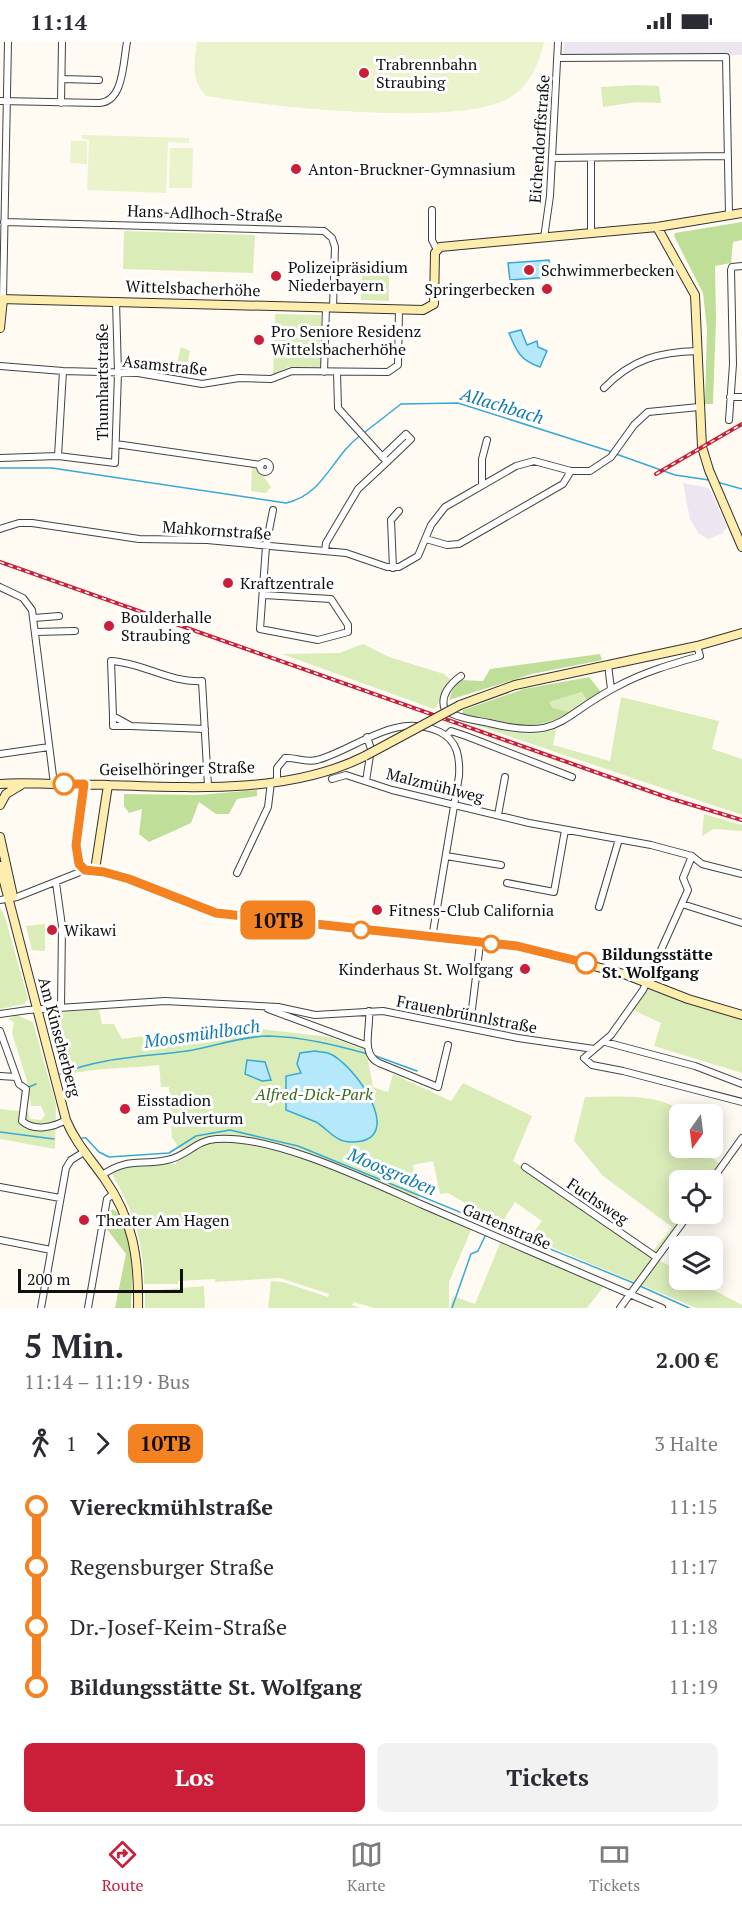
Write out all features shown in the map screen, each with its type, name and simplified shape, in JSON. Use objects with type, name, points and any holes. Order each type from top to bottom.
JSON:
[{"type":"street","points":[[0,328],[4,222],[4,102],[8,42]]},
{"type":"street","points":[[62,42],[62,103]]},
{"type":"street","points":[[4,102],[107,103],[117,94],[127,42]]},
{"type":"street","name":"Eichendorffstraße","points":[[544,238],[552,158],[558,42]]},
{"type":"street","points":[[558,58],[726,57],[729,215]]},
{"type":"street","points":[[62,80],[99,80]]},
{"type":"street","points":[[552,158],[728,156]]},
{"type":"street","points":[[591,158],[591,234]]},
{"type":"street","name":"Wittelsbacherhöhe","points":[[2,299],[423,309],[434,304],[437,250],[432,240],[432,210]]},
{"type":"street","points":[[437,250],[446,245],[657,227],[742,213]]},
{"type":"street","name":"Hans-Adlhoch-Straße","points":[[4,222],[324,231],[332,238],[335,247],[330,307]]},
{"type":"street","points":[[657,227],[695,295],[701,441],[709,470],[739,531],[742,547]]},
{"type":"street","points":[[729,420],[733,364],[731,270],[732,267],[742,266]]},
{"type":"street","name":"Thumhartstraße","points":[[58,456],[115,463],[118,372],[116,301]]},
{"type":"street","points":[[324,372],[330,307]]},
{"type":"street","name":"Asamstraße","points":[[0,366],[159,375],[202,384],[239,378],[271,379],[292,371],[388,372],[396,368],[399,309]]},
{"type":"street","points":[[604,388],[622,371],[643,359],[667,352],[698,351]]},
{"type":"street","points":[[0,458],[58,456],[63,371]]},
{"type":"street","points":[[337,372],[338,408],[384,460]]},
{"type":"street","points":[[730,397],[742,397]]},
{"type":"street","points":[[399,511],[391,520],[393,568],[404,566],[415,560],[439,512],[482,484],[529,461],[571,471],[590,471],[611,457],[634,425],[648,412],[699,407]]},
{"type":"street","points":[[482,484],[482,459],[486,440]]},
{"type":"street","points":[[116,444],[261,465]]},
{"type":"street","points":[[325,551],[326,543],[354,496],[398,446]]},
{"type":"street","points":[[426,539],[447,545],[459,544],[563,484],[571,471]]},
{"type":"street","points":[[264,595],[331,599],[349,630],[345,634],[318,640],[260,629],[266,546],[273,510]]},
{"type":"street","name":"Mahkornstraße","points":[[0,529],[19,523],[32,523],[140,539],[207,540],[346,553],[393,568]]},
{"type":"street","points":[[0,586],[30,604],[34,618],[54,784]]},
{"type":"street","points":[[34,618],[58,616]]},
{"type":"street","points":[[36,632],[75,631]]},
{"type":"street","name":"Geiselhöringer Straße","points":[[0,784],[208,786],[274,781],[326,772],[364,756],[460,705],[515,685],[698,646],[742,633]]},
{"type":"street","name":"Geiselhöringer Straße","points":[[461,676],[454,681],[444,695],[445,710],[459,716],[520,730],[539,730],[556,725],[611,689],[637,676],[700,656],[698,646]]},
{"type":"street","points":[[205,729],[130,726],[113,716],[111,661],[125,662],[185,682],[202,681],[205,729],[208,786]]},
{"type":"street","points":[[608,666],[611,689]]},
{"type":"street","points":[[237,873],[268,807],[277,768],[285,758],[313,761],[367,737],[407,726],[432,729],[446,736],[455,745],[460,760],[431,939]]},
{"type":"street","points":[[446,736],[451,731],[572,777]]},
{"type":"street","name":"Malzmühlweg","points":[[366,781],[372,749],[367,737]]},
{"type":"street","points":[[0,754],[49,747]]},
{"type":"street","name":"Malzmühlweg","points":[[332,779],[346,775],[454,805],[692,856],[702,864],[742,874]]},
{"type":"street","name":"Malzmühlweg","points":[[498,815],[505,777]]},
{"type":"street","points":[[0,805],[8,792],[24,784]]},
{"type":"street","points":[[84,784],[76,853],[79,864],[85,870]]},
{"type":"street","points":[[95,870],[108,784]]},
{"type":"street","points":[[507,883],[554,892],[565,830]]},
{"type":"street","points":[[0,837],[7,899]]},
{"type":"street","points":[[599,907],[608,886],[619,839]]},
{"type":"street","points":[[446,856],[501,865]]},
{"type":"street","points":[[692,856],[683,878],[688,890],[647,981],[604,1042],[584,1058],[592,1065],[742,1102]]},
{"type":"street","points":[[0,866],[7,899]]},
{"type":"street","points":[[7,899],[56,883],[85,870],[95,870],[129,879],[216,913],[431,939],[517,946],[647,981],[688,999],[742,1015]]},
{"type":"street","points":[[56,883],[61,917],[61,1008]]},
{"type":"street","name":"Am Kinseherberg","points":[[7,899],[66,1120],[84,1152],[114,1192],[128,1219],[136,1247],[138,1308]]},
{"type":"street","points":[[682,904],[742,923]]},
{"type":"street","points":[[472,1009],[480,944]]},
{"type":"street","name":"Frauenbrünnlstraße","points":[[0,1014],[37,1009],[165,1001],[262,1006],[315,1015],[369,1011],[426,1017],[518,1038],[594,1050]]},
{"type":"street","name":"Frauenbrünnlstraße","points":[[262,1006],[369,1052],[438,1088],[448,1045]]},
{"type":"street","points":[[369,1011],[369,1052]]},
{"type":"street","points":[[0,1031],[19,1084],[26,1089],[22,1119],[25,1125],[53,1126],[66,1120]]},
{"type":"street","points":[[604,1042],[695,1066],[742,1084]]},
{"type":"street","points":[[0,1076],[16,1077]]},
{"type":"street","points":[[719,1170],[742,1138]]},
{"type":"street","name":"Gartenstraße","points":[[102,1175],[126,1162],[171,1160],[207,1140],[238,1140],[283,1150],[345,1171],[662,1308]]},
{"type":"street","points":[[41,1308],[68,1164],[84,1152]]},
{"type":"street","name":"Fuchsweg","points":[[525,1167],[656,1257]]},
{"type":"street","points":[[0,1187],[60,1198]]},
{"type":"street","points":[[88,1308],[106,1199],[114,1192]]},
{"type":"street","points":[[620,1308],[681,1224]]},
{"type":"street","points":[[0,1240],[51,1250]]},
{"type":"shaded area","points":[[564,42],[742,42],[742,55],[563,55]]},
{"type":"shaded area","points":[[683,483],[709,488],[727,527],[722,534],[708,539],[698,533],[690,519]]},
{"type":"green space","name":"Trabrennbahn Straubing","points":[[197,42],[544,42],[533,74],[523,87],[509,98],[484,107],[449,112],[407,113],[315,109],[206,96],[196,78]]},
{"type":"green space","points":[[659,86],[661,103],[637,102],[603,107],[601,87]]},
{"type":"green space","points":[[82,135],[189,138],[189,143],[168,142],[166,193],[87,190],[89,140],[82,139]]},
{"type":"green space","points":[[71,141],[87,141],[87,164],[70,163]]},
{"type":"green space","points":[[170,148],[193,148],[192,188],[169,188]]},
{"type":"green space","points":[[742,222],[742,240],[733,242],[731,263],[715,266],[713,404],[705,404],[707,329],[703,293],[674,236],[675,233]]},
{"type":"green space","points":[[124,231],[255,235],[253,273],[123,269]]},
{"type":"green space","points":[[362,276],[389,276],[389,301],[361,300]]},
{"type":"green space","points":[[275,314],[321,315],[321,367],[288,367],[273,375]]},
{"type":"green space","points":[[181,347],[190,351],[185,377],[174,374]]},
{"type":"green space","points":[[252,467],[257,467],[271,487],[266,493],[251,491]]},
{"type":"green space","points":[[363,644],[389,657],[444,674],[450,679],[436,707],[434,709],[282,654],[339,653]]},
{"type":"green space","points":[[600,654],[602,660],[532,674],[449,700],[455,684],[461,680],[483,681],[490,669]]},
{"type":"green space","points":[[589,677],[601,692],[587,701],[582,692],[549,702],[553,708],[570,712],[543,723],[504,724],[462,715],[463,710],[524,689]]},
{"type":"green space","points":[[582,692],[587,701],[570,712],[553,708],[548,702]]},
{"type":"green space","points":[[621,697],[719,721],[712,749],[742,759],[742,815],[458,719],[520,733],[556,729],[553,745],[610,761]]},
{"type":"green space","points":[[257,790],[257,796],[237,799],[229,814],[216,814],[199,802],[191,823],[149,842],[139,834],[142,809],[129,813],[124,806],[124,794],[199,795]]},
{"type":"green space","points":[[704,814],[742,825],[742,831],[714,829],[702,836]]},
{"type":"green space","points":[[0,908],[5,917],[28,999],[24,1004],[0,1009]]},
{"type":"green space","points":[[45,924],[45,951],[32,950],[26,926]]},
{"type":"green space","points":[[648,989],[742,1019],[742,1073],[654,1046],[661,1023],[633,1010]]},
{"type":"green space","name":"Alfred-Dick-Park","points":[[99,1009],[102,1024],[114,1024],[122,1039],[158,1034],[261,1029],[329,1037],[366,1050],[373,1087],[388,1092],[393,1074],[451,1101],[463,1083],[532,1116],[513,1161],[650,1255],[672,1227],[603,1176],[574,1141],[585,1097],[638,1097],[669,1104],[669,1158],[712,1158],[720,1164],[716,1170],[669,1170],[669,1224],[678,1224],[653,1257],[669,1266],[669,1290],[714,1290],[742,1305],[742,1308],[696,1308],[530,1238],[542,1221],[515,1202],[501,1224],[448,1193],[440,1194],[433,1161],[413,1165],[418,1199],[348,1168],[296,1150],[208,1138],[196,1141],[181,1150],[172,1138],[169,1087],[161,1087],[159,1065],[98,1070],[62,1076],[48,1022],[56,1013]]},
{"type":"green space","points":[[17,1015],[33,1022],[56,1105],[55,1149],[0,1139],[0,1109],[28,1112],[30,1119],[41,1120],[45,1115],[41,1106],[31,1106],[27,1081],[12,1033],[14,1022],[8,1019]]},
{"type":"green space","points":[[220,1141],[286,1153],[317,1163],[472,1228],[449,1282],[449,1308],[374,1308],[354,1302],[352,1305],[360,1308],[268,1308],[271,1281],[283,1282],[328,1297],[329,1294],[280,1278],[215,1282],[215,1279],[178,1281],[178,1284],[144,1284],[142,1254],[136,1227],[126,1200],[112,1174],[129,1164],[176,1164],[176,1160],[207,1142]]},
{"type":"green space","points":[[113,1209],[126,1228],[129,1241],[132,1270],[131,1308],[115,1308],[126,1254],[106,1228],[109,1212]]},
{"type":"green space","points":[[501,1241],[604,1286],[587,1308],[450,1308],[453,1296],[475,1304]]},
{"type":"green space","points":[[204,1286],[205,1308],[145,1308],[147,1291]]},
{"type":"water","name":"Schwimmerbecken","points":[[549,260],[551,277],[510,280],[508,263]]},
{"type":"water","points":[[521,330],[527,345],[537,341],[538,347],[547,351],[540,367],[524,358],[514,345],[509,333]]},
{"type":"water","points":[[315,1051],[328,1053],[339,1059],[362,1085],[377,1117],[376,1130],[368,1139],[351,1142],[340,1140],[316,1122],[286,1110],[286,1076],[301,1073],[297,1064],[300,1053]]},
{"type":"water","points":[[247,1060],[265,1062],[271,1080],[262,1081],[245,1074]]},
{"type":"waterway","name":"Allachbach","points":[[365,432],[401,404],[458,403],[612,452]]},
{"type":"waterway","name":"Allachbach","points":[[0,468],[52,468],[286,503],[299,499],[319,484],[342,453],[361,435]]},
{"type":"waterway","name":"Allachbach","points":[[616,454],[675,475],[709,480]]},
{"type":"waterway","name":"Allachbach","points":[[717,482],[742,489]]},
{"type":"waterway","name":"Moosmühlbach","points":[[60,1074],[91,1064],[187,1051],[259,1036],[307,1040],[368,1054]]},
{"type":"waterway","name":"Moosmühlbach","points":[[373,1055],[417,1071]]},
{"type":"waterway","name":"Moosmühlbach","points":[[29,1087],[36,1084]]},
{"type":"waterway","name":"Moosgraben","points":[[82,1138],[86,1138],[99,1152],[109,1157],[169,1153],[196,1136],[230,1130],[298,1146],[636,1284]]},
{"type":"waterway","name":"Moosgraben","points":[[0,1132],[54,1139]]},
{"type":"waterway","points":[[452,1308],[471,1254],[478,1251],[486,1234]]},
{"type":"waterway","name":"Moosgraben","points":[[640,1286],[689,1308]]},
{"type":"railway","points":[[656,474],[742,424]]},
{"type":"railway","points":[[0,562],[669,798],[742,820]]},
{"type":"bus line","name":"10TB","points":[[64,784],[84,784],[76,853],[79,864],[85,870],[95,870],[129,879],[216,913],[431,939],[517,946],[586,963]]},
{"type":"place","name":"Trabrennbahn Straubing","points":[[364,73]]},
{"type":"place","name":"Anton-Bruckner-Gymnasium","points":[[296,169]]},
{"type":"place","name":"Schwimmerbecken","points":[[529,270]]},
{"type":"place","name":"Polizeipräsidium Niederbayern","points":[[276,276]]},
{"type":"place","name":"Springerbecken","points":[[547,289]]},
{"type":"place","name":"Pro Seniore Residenz Wittelsbacherhöhe","points":[[259,340]]},
{"type":"place","name":"Kraftzentrale","points":[[228,583]]},
{"type":"place","name":"Boulderhalle Straubing","points":[[109,626]]},
{"type":"place","name":"Fitness-Club California","points":[[377,910]]},
{"type":"place","name":"Wikawi","points":[[52,930]]},
{"type":"place","name":"Bildungsstätte St. Wolfgang","points":[[586,963]]},
{"type":"place","name":"Kinderhaus St. Wolfgang","points":[[525,969]]},
{"type":"place","name":"Eisstadion am Pulverturm","points":[[125,1109]]},
{"type":"place","name":"Theater Am Hagen","points":[[84,1220]]}]
